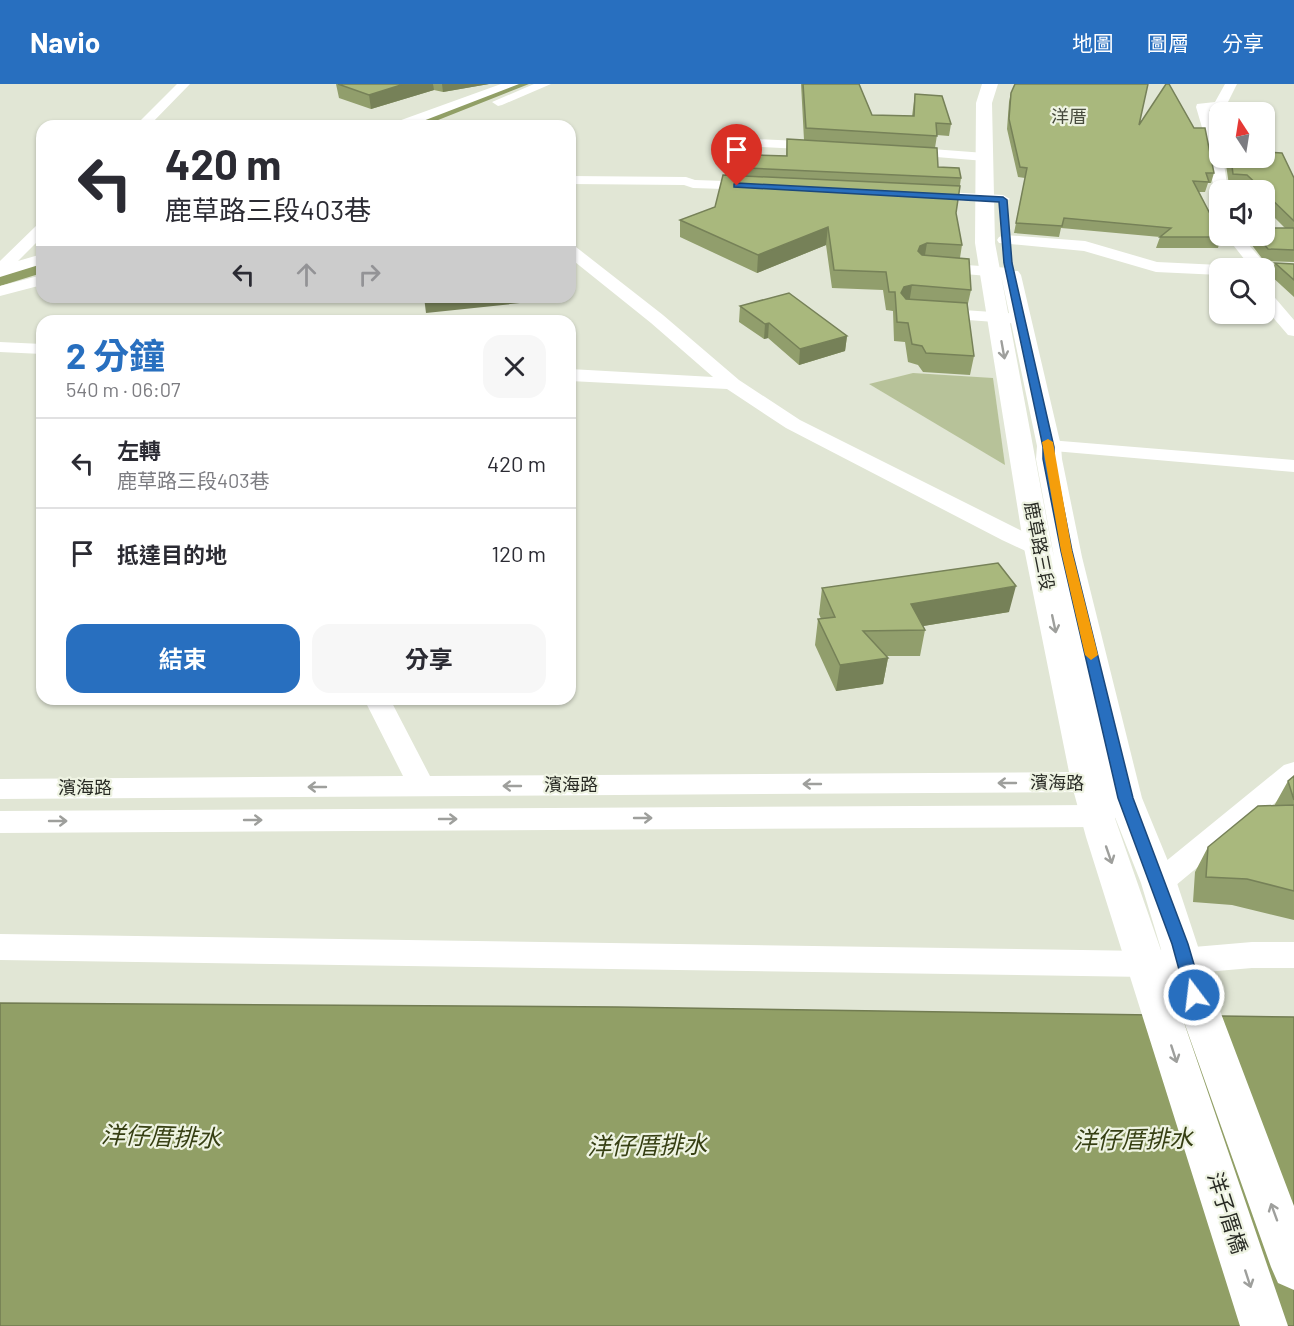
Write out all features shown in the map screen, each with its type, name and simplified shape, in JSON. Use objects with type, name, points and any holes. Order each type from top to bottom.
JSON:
[{"type":"main road","name":"鹿草路三段","points":[[998,86],[984,103],[985,157],[1005,240],[1000,272]]},
{"type":"main road","name":"鹿草路三段","points":[[998,86],[1000,103],[994,199],[985,243],[1000,272],[1009,318],[1038,548],[1096,816],[1171,980]]},
{"type":"main road","name":"鹿草路三段","points":[[1009,318],[1049,447],[1049,459],[1068,557],[1125,798],[1159,883],[1171,980]]},
{"type":"main road","points":[[1171,980],[1294,1267]]},
{"type":"main road","name":"洋子厝橋","points":[[1171,980],[1264,1326]]},
{"type":"street","points":[[148,120],[184,84]]},
{"type":"street","points":[[414,120],[513,84]]},
{"type":"street","points":[[451,120],[545,84]]},
{"type":"street","points":[[1219,180],[1213,141],[1202,107],[1220,105],[1232,84]]},
{"type":"street","points":[[732,142],[833,147]]},
{"type":"street","points":[[887,150],[985,157]]},
{"type":"street","points":[[576,180],[686,181],[693,184],[769,187]]},
{"type":"street","points":[[907,194],[994,199]]},
{"type":"street","points":[[0,271],[36,234]]},
{"type":"street","points":[[1005,240],[1085,246],[1156,267],[1209,269]]},
{"type":"street","points":[[1242,246],[1252,258]]},
{"type":"street","points":[[576,255],[657,319],[732,384],[793,424],[1010,536],[1038,548]]},
{"type":"street","points":[[0,271],[36,261]]},
{"type":"street","points":[[925,268],[1000,272]]},
{"type":"street","points":[[0,291],[36,282]]},
{"type":"street","points":[[1275,310],[1294,331]]},
{"type":"street","points":[[920,312],[1009,318]]},
{"type":"street","points":[[0,347],[36,349]]},
{"type":"street","points":[[576,375],[732,384]]},
{"type":"street","points":[[1049,447],[1294,466]]},
{"type":"street","points":[[380,705],[422,786]]},
{"type":"street","points":[[1159,883],[1294,772]]},
{"type":"street","name":"濱海路","points":[[0,789],[1088,782],[1125,798]]},
{"type":"street","name":"濱海路","points":[[0,822],[1096,816],[1125,798]]},
{"type":"street","points":[[0,947],[1171,980],[1252,955],[1294,955]]},
{"type":"shaded area","points":[[913,373],[993,378],[1005,465],[869,384]]},
{"type":"water","name":"洋仔厝排水","points":[[0,1003],[617,1007],[1294,1017],[1294,1326],[0,1326]]},
{"type":"building","points":[[338,84],[404,84],[369,95]]},
{"type":"building","points":[[803,84],[859,84],[872,115],[914,116],[915,94],[942,96],[951,124],[936,123],[937,136],[806,128]]},
{"type":"building","points":[[1015,84],[1148,84],[1139,125],[1166,84],[1169,84],[1194,128],[1205,128],[1209,148],[1209,168],[1213,168],[1214,173],[1206,173],[1209,182],[1193,181],[1209,212],[1209,237],[1160,237],[1171,228],[1064,218],[1062,226],[1016,223],[1027,168],[1020,167],[1009,119],[1011,93]]},
{"type":"building","points":[[787,139],[937,148],[938,167],[959,168],[961,178],[726,167],[729,154],[787,156]]},
{"type":"building","points":[[1275,153],[1282,153],[1294,178],[1294,221],[1275,203],[1275,180],[1252,180],[1247,175],[1233,174],[1232,168],[1275,168]]},
{"type":"building","points":[[723,175],[960,186],[956,213],[962,245],[927,243],[920,246],[918,251],[922,255],[969,259],[971,290],[912,285],[904,287],[901,293],[906,299],[967,303],[974,356],[926,353],[922,346],[912,344],[908,323],[897,322],[895,292],[889,292],[886,272],[834,270],[828,227],[758,255],[680,220],[715,207]]},
{"type":"building","points":[[1275,228],[1294,228],[1294,250],[1268,249],[1265,246],[1275,246]]},
{"type":"building","points":[[1275,263],[1294,264],[1294,280]]},
{"type":"building","points":[[789,293],[847,336],[800,349],[769,323],[765,324],[740,306]]},
{"type":"building","points":[[998,563],[1016,586],[911,604],[925,630],[863,631],[888,658],[840,665],[818,619],[835,617],[822,588]]},
{"type":"building","points":[[1294,776],[1294,800],[1288,781]]},
{"type":"building","points":[[1294,805],[1294,891],[1247,879],[1206,877],[1208,847],[1258,806]]},
{"type":"waterway","points":[[427,120],[523,84]]},
{"type":"waterway","points":[[0,281],[36,270]]},
{"type":"slow traffic","points":[[1048,442],[1066,551],[1091,655]]},
{"type":"district","name":"洋厝","points":[[1069,117]]},
{"type":"route","points":[[737,186],[1003,200],[1008,263],[1049,447],[1049,459],[1066,551],[1125,798],[1159,883],[1180,944],[1194,995]]}]
